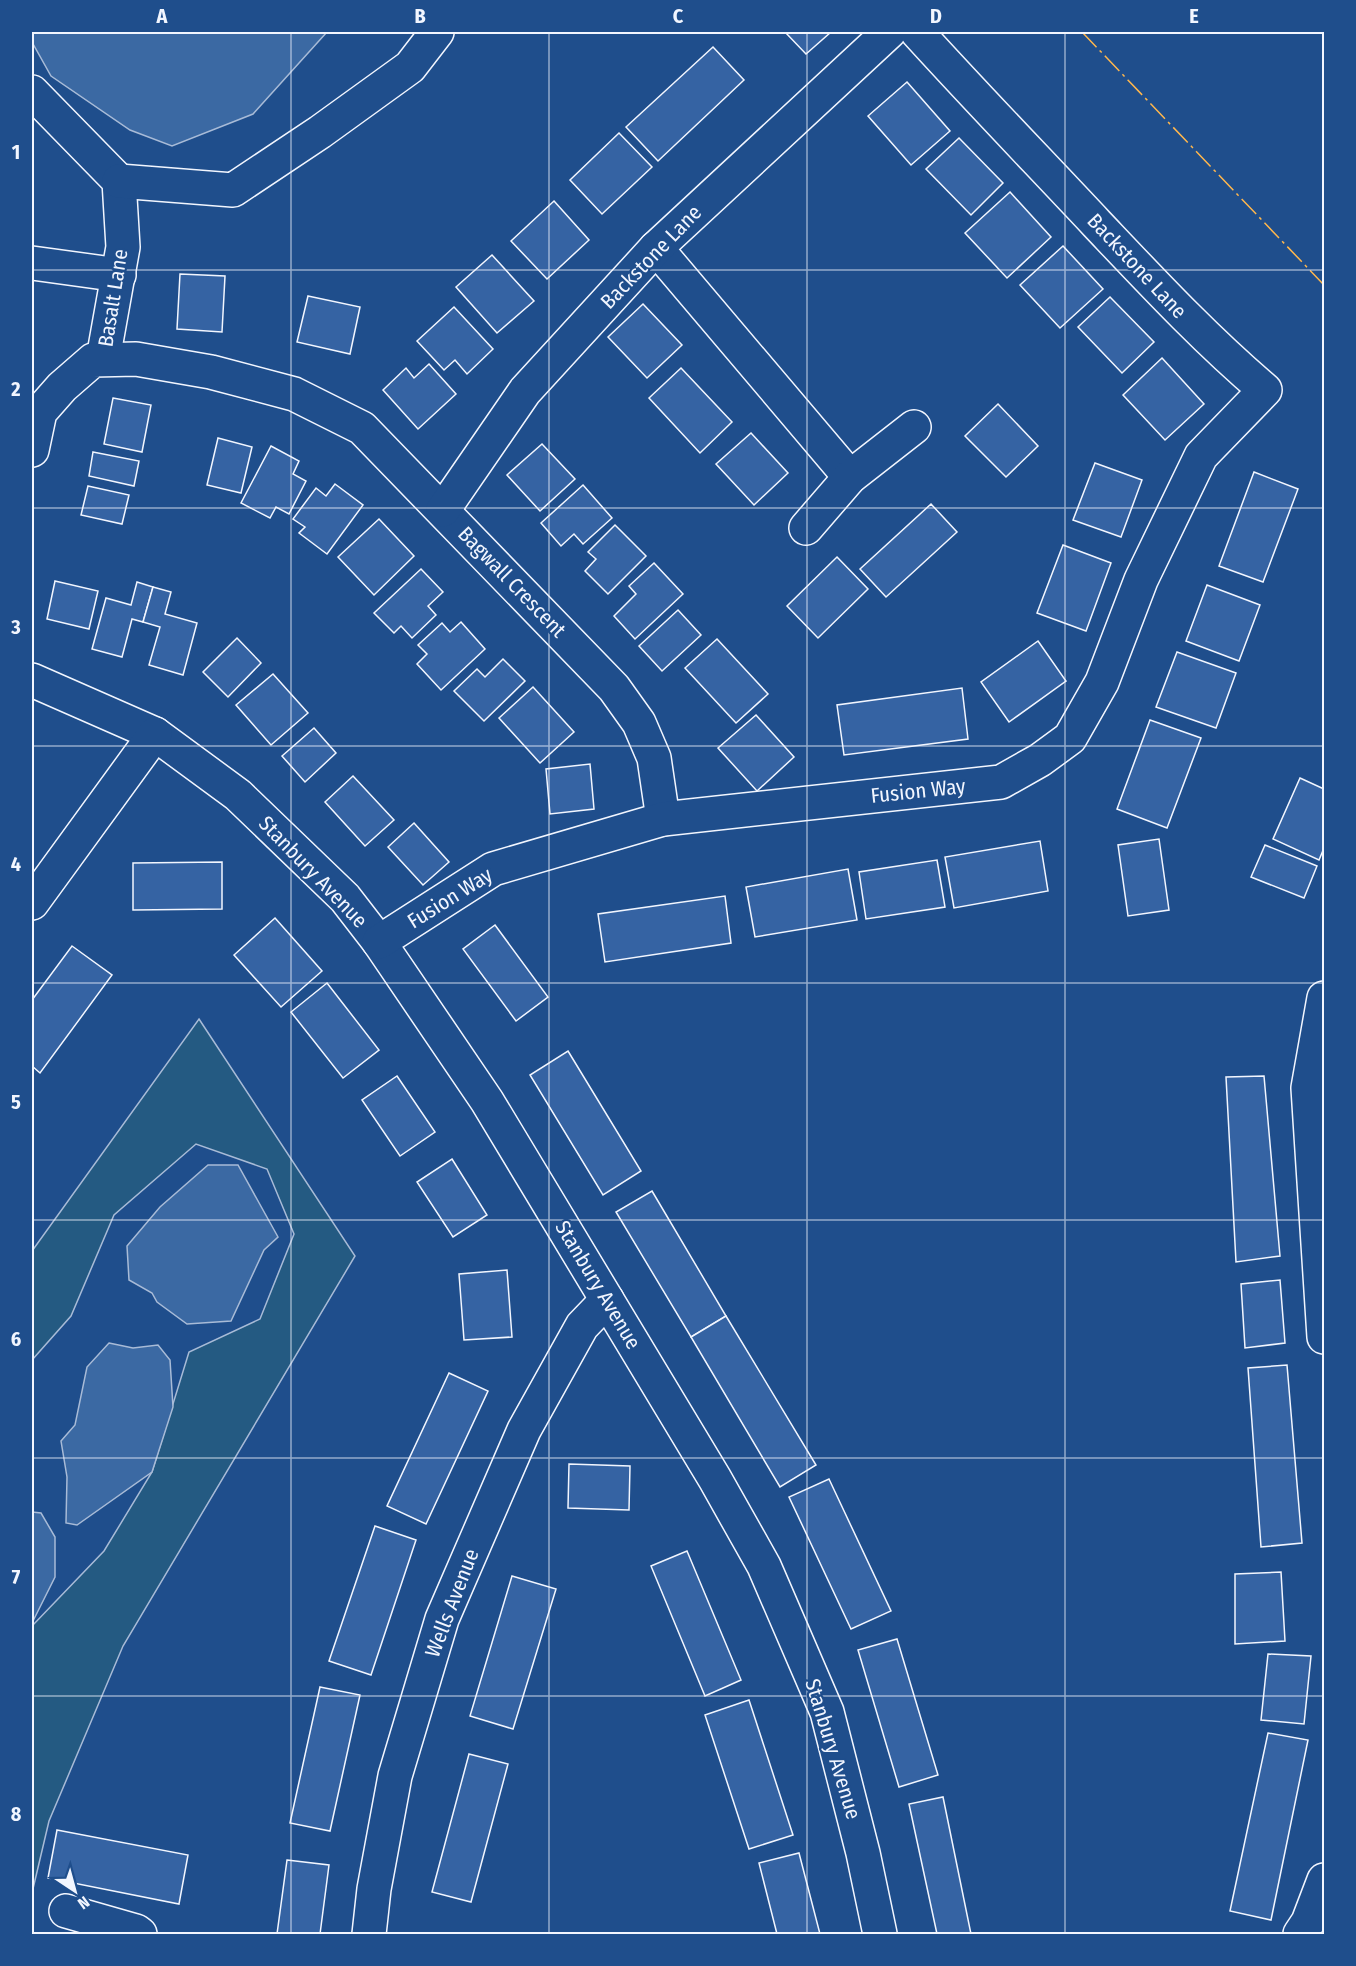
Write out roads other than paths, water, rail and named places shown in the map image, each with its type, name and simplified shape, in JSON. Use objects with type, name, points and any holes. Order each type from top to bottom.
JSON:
[{"type":"street","points":[[32,92],[119,181],[233,190],[320,132],[410,67],[437,32]]},
{"type":"street","name":"Backstone Lane","points":[[443,510],[525,391],[656,248],[889,32]]},
{"type":"street","name":"Backstone Lane","points":[[917,32],[991,114],[1170,303],[1223,355],[1265,390]]},
{"type":"street","name":"Basalt Lane","points":[[104,359],[123,247],[119,181]]},
{"type":"street","points":[[656,248],[850,477]]},
{"type":"street","points":[[32,263],[118,275]]},
{"type":"street","points":[[32,450],[40,412],[62,387],[93,360],[104,359]]},
{"type":"street","name":"Bagwall Crescent","points":[[104,359],[136,359],[211,372],[294,394],[362,428],[614,688],[639,723],[654,758],[663,819]]},
{"type":"street","name":"Fusion Way","points":[[380,942],[493,870],[663,819],[1001,782],[1040,760],[1070,738],[1102,682],[1141,580],[1201,456],[1265,390]]},
{"type":"street","points":[[806,528],[850,477],[914,427]]},
{"type":"street","name":"Stanbury Avenue","points":[[32,680],[155,734],[238,795],[345,898],[380,942],[487,1101],[715,1479],[764,1566],[826,1712],[863,1853],[880,1935]]},
{"type":"street","points":[[32,903],[155,734]]},
{"type":"street","points":[[1324,998],[1308,1088],[1324,1336]]},
{"type":"street","name":"Wells Avenue","points":[[369,1935],[374,1889],[395,1776],[442,1619],[524,1430],[582,1326],[607,1300]]},
{"type":"street","points":[[1300,1935],[1308,1922],[1324,1880]]},
{"type":"street","points":[[66,1911],[136,1931],[140,1935]]}]
